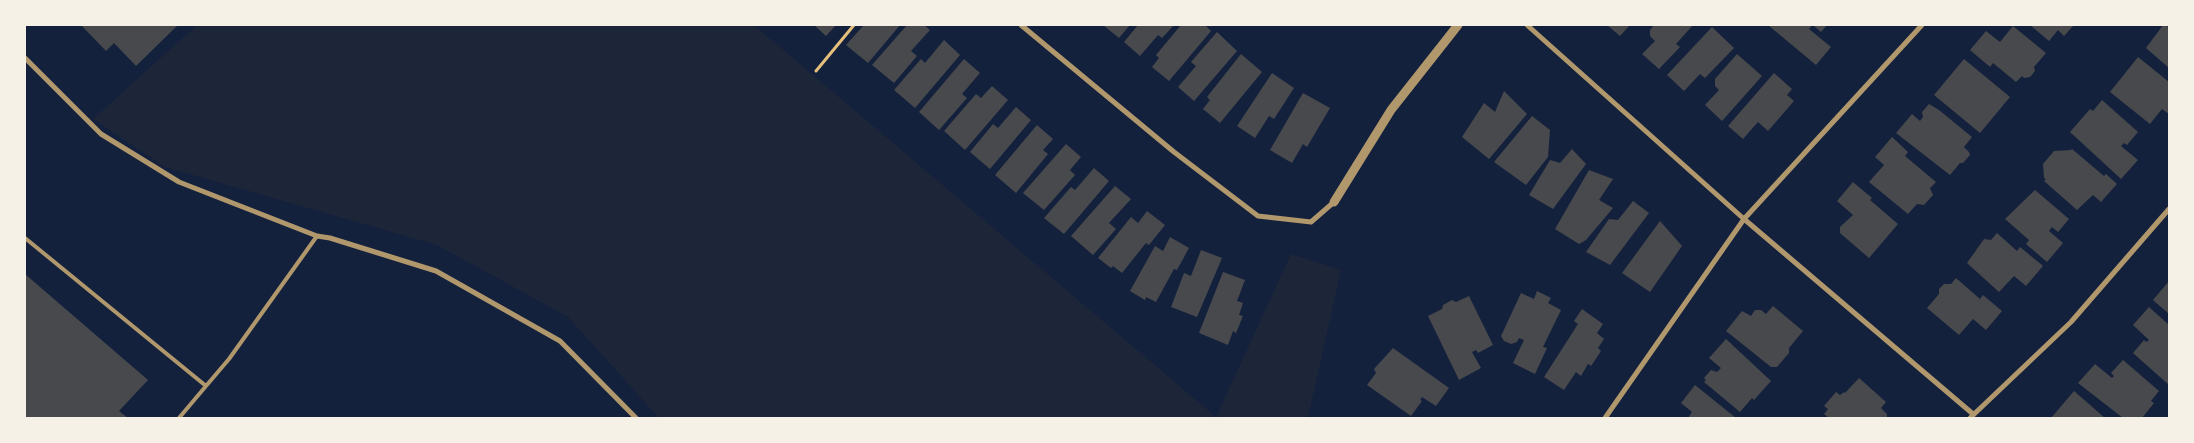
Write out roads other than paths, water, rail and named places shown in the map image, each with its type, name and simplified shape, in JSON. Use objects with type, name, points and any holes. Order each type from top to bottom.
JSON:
[{"type":"street","points":[[1021,25],[1174,152],[1258,216],[1311,222],[1334,202],[1391,110],[1458,25]]},
{"type":"street","points":[[1527,25],[1744,220],[1972,416],[2071,322],[2169,209]]},
{"type":"street","points":[[1605,418],[1744,220],[1922,25]]},
{"type":"street","points":[[25,58],[101,134],[179,182],[317,236],[330,238],[436,271],[560,342],[636,418]]},
{"type":"lane","points":[[179,418],[229,359],[317,236]]},
{"type":"lane","points":[[25,238],[206,386]]}]
